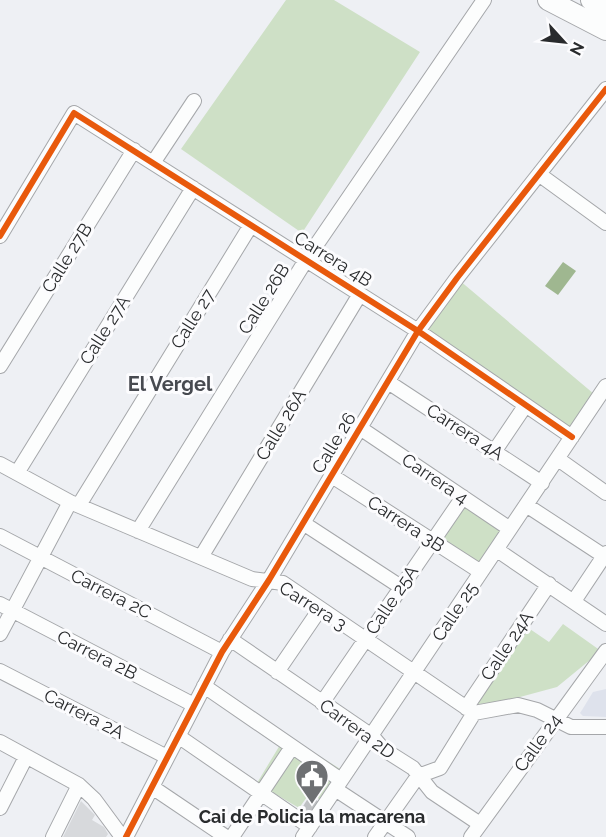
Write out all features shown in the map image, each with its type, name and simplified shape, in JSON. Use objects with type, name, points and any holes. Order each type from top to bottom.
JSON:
[{"type":"street","name":"Calle 26B","points":[[138,531],[306,260],[484,0]]},
{"type":"street","points":[[548,0],[606,30]]},
{"type":"street","points":[[591,0],[606,9]]},
{"type":"street","name":"Calle 26","points":[[124,837],[222,652],[269,580],[418,331],[606,89]]},
{"type":"street","points":[[153,163],[194,100]]},
{"type":"street","name":"Carrera 4B","points":[[0,236],[74,113],[418,331],[572,437]]},
{"type":"street","name":"Calle 27B","points":[[0,366],[134,150]]},
{"type":"street","points":[[540,175],[606,223]]},
{"type":"street","name":"Calle 27A","points":[[17,473],[193,188]]},
{"type":"street","name":"Calle 27","points":[[0,634],[6,607],[251,225]]},
{"type":"street","name":"Calle 26A","points":[[201,557],[360,294]]},
{"type":"street","name":"Carrera 4A","points":[[388,382],[542,483]]},
{"type":"street","name":"Calle 25","points":[[306,832],[606,386]]},
{"type":"street","points":[[494,452],[525,406]]},
{"type":"street","name":"Carrera 4","points":[[360,429],[510,529]]},
{"type":"street","points":[[558,459],[606,494]]},
{"type":"street","points":[[0,464],[74,503]]},
{"type":"street","name":"Carrera 3B","points":[[332,476],[481,572]]},
{"type":"street","name":"Calle 25A","points":[[322,703],[463,497]]},
{"type":"street","name":"Carrera 3","points":[[74,503],[252,579],[284,583],[470,710]]},
{"type":"street","points":[[526,505],[605,555],[574,601]]},
{"type":"street","points":[[303,523],[401,587]]},
{"type":"street","name":"Carrera 2C","points":[[0,536],[222,652]]},
{"type":"street","points":[[496,550],[606,624]]},
{"type":"street","name":"Calle 24A","points":[[418,776],[440,768],[470,710],[549,584]]},
{"type":"street","name":"Carrera 2B","points":[[6,607],[194,705]]},
{"type":"street","points":[[277,672],[320,609]]},
{"type":"street","name":"Carrera 2D","points":[[230,639],[372,736],[383,749],[413,768],[432,792],[480,824]]},
{"type":"street","name":"Calle 24","points":[[471,837],[606,651]]},
{"type":"street","name":"Carrera 2A","points":[[0,671],[167,757]]},
{"type":"street","points":[[204,686],[292,747],[385,822],[408,837]]},
{"type":"street","points":[[470,710],[518,705],[537,710],[571,727],[606,727]]},
{"type":"street","points":[[178,736],[261,793],[306,832]]},
{"type":"street","points":[[0,742],[80,785],[124,837]]},
{"type":"street","points":[[232,837],[292,747]]},
{"type":"street","points":[[0,808],[26,757]]},
{"type":"street","points":[[375,837],[418,776]]},
{"type":"street","points":[[53,837],[80,785]]},
{"type":"street","points":[[152,787],[226,837]]},
{"type":"shaded area","points":[[286,0],[334,0],[420,52],[302,233],[181,149]]},
{"type":"shaded area","points":[[563,262],[576,271],[558,295],[545,286]]},
{"type":"shaded area","points":[[459,280],[594,394],[569,434],[419,331]]},
{"type":"shaded area","points":[[464,500],[509,530],[483,568],[438,539]]},
{"type":"shaded area","points":[[563,624],[601,651],[557,687],[498,703],[478,704],[524,625],[549,642]]},
{"type":"shaded area","points":[[606,689],[606,717],[583,716],[580,713],[593,692]]},
{"type":"shaded area","points":[[286,735],[345,772],[325,803],[310,793],[299,808],[257,783]]},
{"type":"building","points":[[81,801],[95,815],[92,820],[104,827],[108,834],[106,837],[63,837]]},
{"type":"cycle path","points":[[126,837],[222,652],[269,580],[418,331],[606,89]]},
{"type":"cycle path","points":[[0,236],[74,113],[418,331],[572,437]]},
{"type":"place","name":"Cai de Policia la macarena","points":[[312,805]]},
{"type":"district","name":"El Vergel","points":[[170,384]]}]
